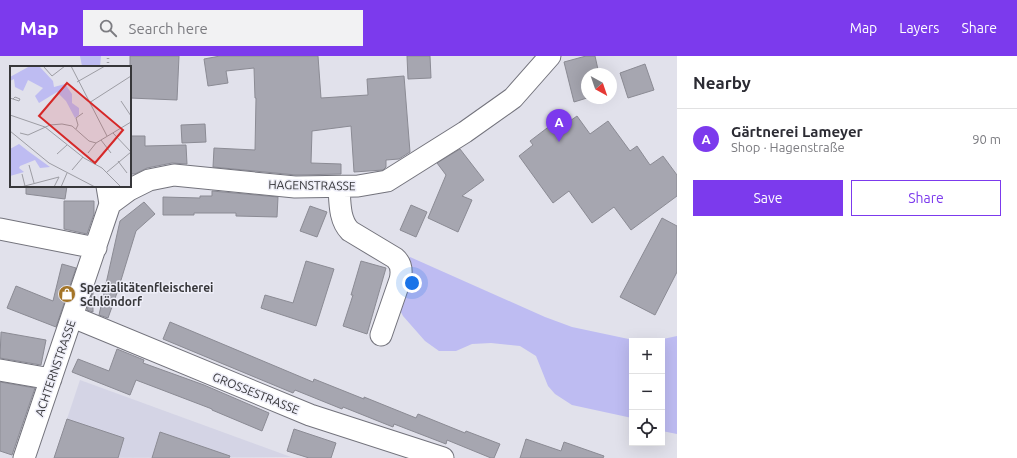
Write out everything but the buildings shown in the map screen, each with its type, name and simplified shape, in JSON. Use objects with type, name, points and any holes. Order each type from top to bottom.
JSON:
[{"type":"street","name":"HAGENSTRASSE","points":[[109,195],[129,190],[149,180],[174,175],[295,187],[358,186],[388,180],[464,132],[513,98],[550,56]]},
{"type":"street","points":[[339,187],[340,209],[346,228],[395,258],[401,264],[402,273],[381,335]]},
{"type":"street","name":"ACHTERNSTRASSE","points":[[24,458],[96,248],[109,195]]},
{"type":"street","points":[[0,228],[96,248]]},
{"type":"street","name":"GROSSESTRASSE","points":[[73,317],[395,450],[443,458]]},
{"type":"street","points":[[0,370],[51,379]]},
{"type":"shaded area","points":[[80,56],[101,56],[100,66],[82,66]]},
{"type":"shaded area","points":[[410,257],[545,317],[572,327],[629,339],[629,417],[572,405],[555,394],[548,386],[536,356],[520,346],[491,343],[472,344],[456,351],[439,351],[425,341],[403,316],[396,302],[401,268]]},
{"type":"shaded area","points":[[677,336],[677,434],[665,432],[665,339]]},
{"type":"shaded area","points":[[80,380],[291,457],[54,458]]},
{"type":"place","name":"Gärtnerei Lameyer","points":[[559,142]]},
{"type":"place","name":"Spezialitätenfleischerei Schlöndorf","points":[[67,294]]}]
